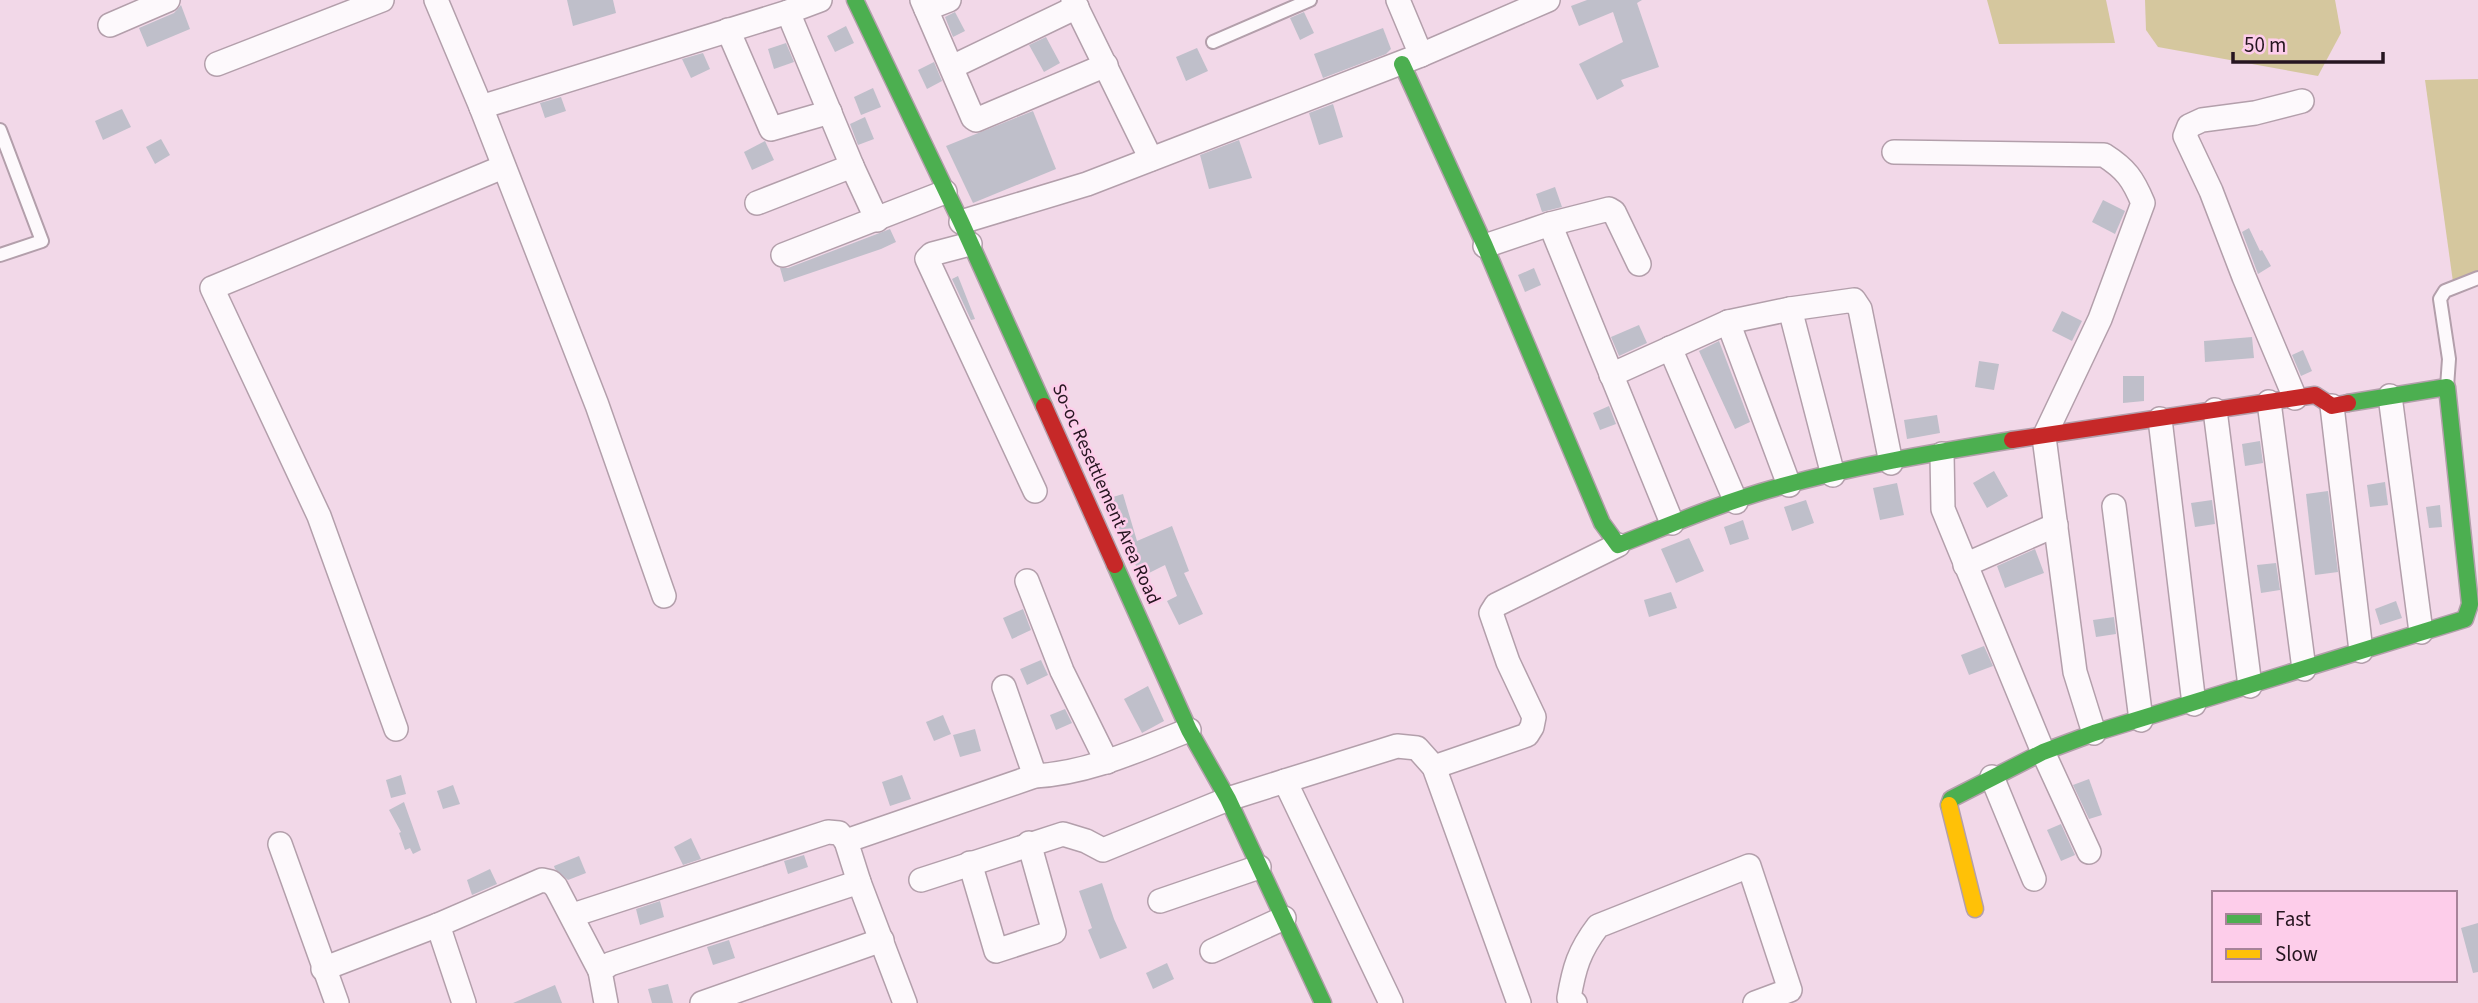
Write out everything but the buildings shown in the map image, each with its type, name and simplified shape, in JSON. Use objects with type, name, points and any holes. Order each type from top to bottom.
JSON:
[{"type":"street","points":[[110,25],[168,0]]},
{"type":"street","points":[[217,64],[382,0]]},
{"type":"street","points":[[436,0],[481,107],[597,405],[664,596]]},
{"type":"street","points":[[481,107],[820,0]]},
{"type":"street","name":"So-oc Resettlement Area Road","points":[[855,0],[961,222],[1189,730],[1228,799],[1323,1003]]},
{"type":"street","points":[[949,0],[924,5],[973,118],[979,120],[1106,65]]},
{"type":"street","points":[[1398,0],[1412,60],[1485,246],[1602,523],[1618,545]]},
{"type":"street","points":[[961,222],[1087,184],[1412,60],[1548,0]]},
{"type":"street","points":[[952,67],[1075,4],[1151,159]]},
{"type":"street","points":[[788,12],[877,220]]},
{"type":"street","points":[[728,30],[771,129],[830,112]]},
{"type":"street","points":[[2295,398],[2244,278],[2211,191],[2185,136],[2189,126],[2202,120],[2255,113],[2302,101]]},
{"type":"street","points":[[1894,152],[2104,155],[2134,180],[2143,203],[2100,319],[2044,437],[2075,672],[2094,733]]},
{"type":"street","points":[[757,203],[852,166]]},
{"type":"street","points":[[396,729],[319,516],[212,288],[503,167]]},
{"type":"street","points":[[783,255],[945,192]]},
{"type":"street","points":[[1485,246],[1550,224],[1609,209],[1614,212],[1639,264]]},
{"type":"street","points":[[1550,224],[1672,523]]},
{"type":"street","points":[[970,244],[932,254],[927,259],[1035,491]]},
{"type":"street","points":[[1611,375],[1728,322],[1850,299],[1857,303],[1891,463]]},
{"type":"street","points":[[1790,309],[1833,475]]},
{"type":"street","points":[[1728,322],[1789,485]]},
{"type":"street","points":[[1670,348],[1736,502]]},
{"type":"street","points":[[1434,767],[1527,735],[1532,727],[1534,718],[1508,662],[1491,613],[1496,605],[1618,545],[1672,523],[1789,485],[1942,454],[2315,395],[2332,405],[2447,387],[2473,514],[2470,604],[2465,619],[2094,733],[2043,752],[1951,799],[1948,807],[1975,909]]},
{"type":"street","points":[[2390,396],[2421,632]]},
{"type":"street","points":[[2269,402],[2304,669]]},
{"type":"street","points":[[2332,405],[2361,651]]},
{"type":"street","points":[[2215,410],[2250,686]]},
{"type":"street","points":[[2160,419],[2194,704]]},
{"type":"street","points":[[1942,454],[1943,509],[2043,752],[2090,852]]},
{"type":"street","points":[[2114,506],[2141,720]]},
{"type":"street","points":[[1965,565],[2056,525]]},
{"type":"street","points":[[1027,581],[1062,671],[1107,762]]},
{"type":"street","points":[[1004,687],[1034,776]]},
{"type":"street","points":[[846,841],[1034,776],[1055,775],[1107,762],[1189,730]]},
{"type":"street","points":[[921,880],[1063,834],[1103,850],[1228,799],[1285,780],[1397,746],[1417,748],[1434,767],[1519,1003]]},
{"type":"street","points":[[1992,777],[2034,878]]},
{"type":"street","points":[[1285,780],[1391,1003]]},
{"type":"street","points":[[572,915],[828,832],[839,833],[846,841],[902,1002]]},
{"type":"street","points":[[970,863],[996,951],[1054,932],[1029,843]]},
{"type":"street","points":[[280,844],[337,1003]]},
{"type":"street","points":[[1567,1001],[1583,945],[1598,926],[1749,866],[1790,990],[1755,1003]]},
{"type":"street","points":[[1160,901],[1259,867]]},
{"type":"street","points":[[323,969],[438,925],[542,880],[551,882],[556,887],[572,915],[600,971],[606,1003]]},
{"type":"street","points":[[600,971],[610,964],[859,882]]},
{"type":"street","points":[[1212,951],[1284,918]]},
{"type":"street","points":[[438,925],[464,1003]]},
{"type":"street","points":[[702,1003],[882,940]]},
{"type":"lane","points":[[1213,42],[1310,0]]},
{"type":"lane","points":[[0,130],[42,241],[0,255]]},
{"type":"lane","points":[[2447,387],[2449,359],[2440,299],[2445,291],[2478,278]]},
{"type":"shaded area","points":[[1987,0],[2106,0],[2115,43],[1999,44]]},
{"type":"shaded area","points":[[2145,0],[2335,0],[2341,33],[2318,76],[2158,47],[2146,30]]},
{"type":"shaded area","points":[[2478,79],[2478,275],[2453,282],[2425,80]]},
{"type":"traffic: fast","points":[[855,0],[961,222],[1044,406]]},
{"type":"traffic: fast","points":[[1402,64],[1485,246],[1602,523],[1618,545],[1735,500],[1804,480],[2012,440]]},
{"type":"traffic: fast","points":[[1949,805],[1951,799],[2043,752],[2094,733],[2465,619],[2470,604],[2447,387],[2348,403]]},
{"type":"traffic: fast","points":[[1115,565],[1189,730],[1228,799],[1323,1003]]},
{"type":"traffic: slow","points":[[1949,805],[1975,909]]},
{"type":"traffic: jam","points":[[2012,440],[2315,395],[2332,406],[2348,403]]},
{"type":"traffic: jam","points":[[1044,406],[1115,565]]}]
